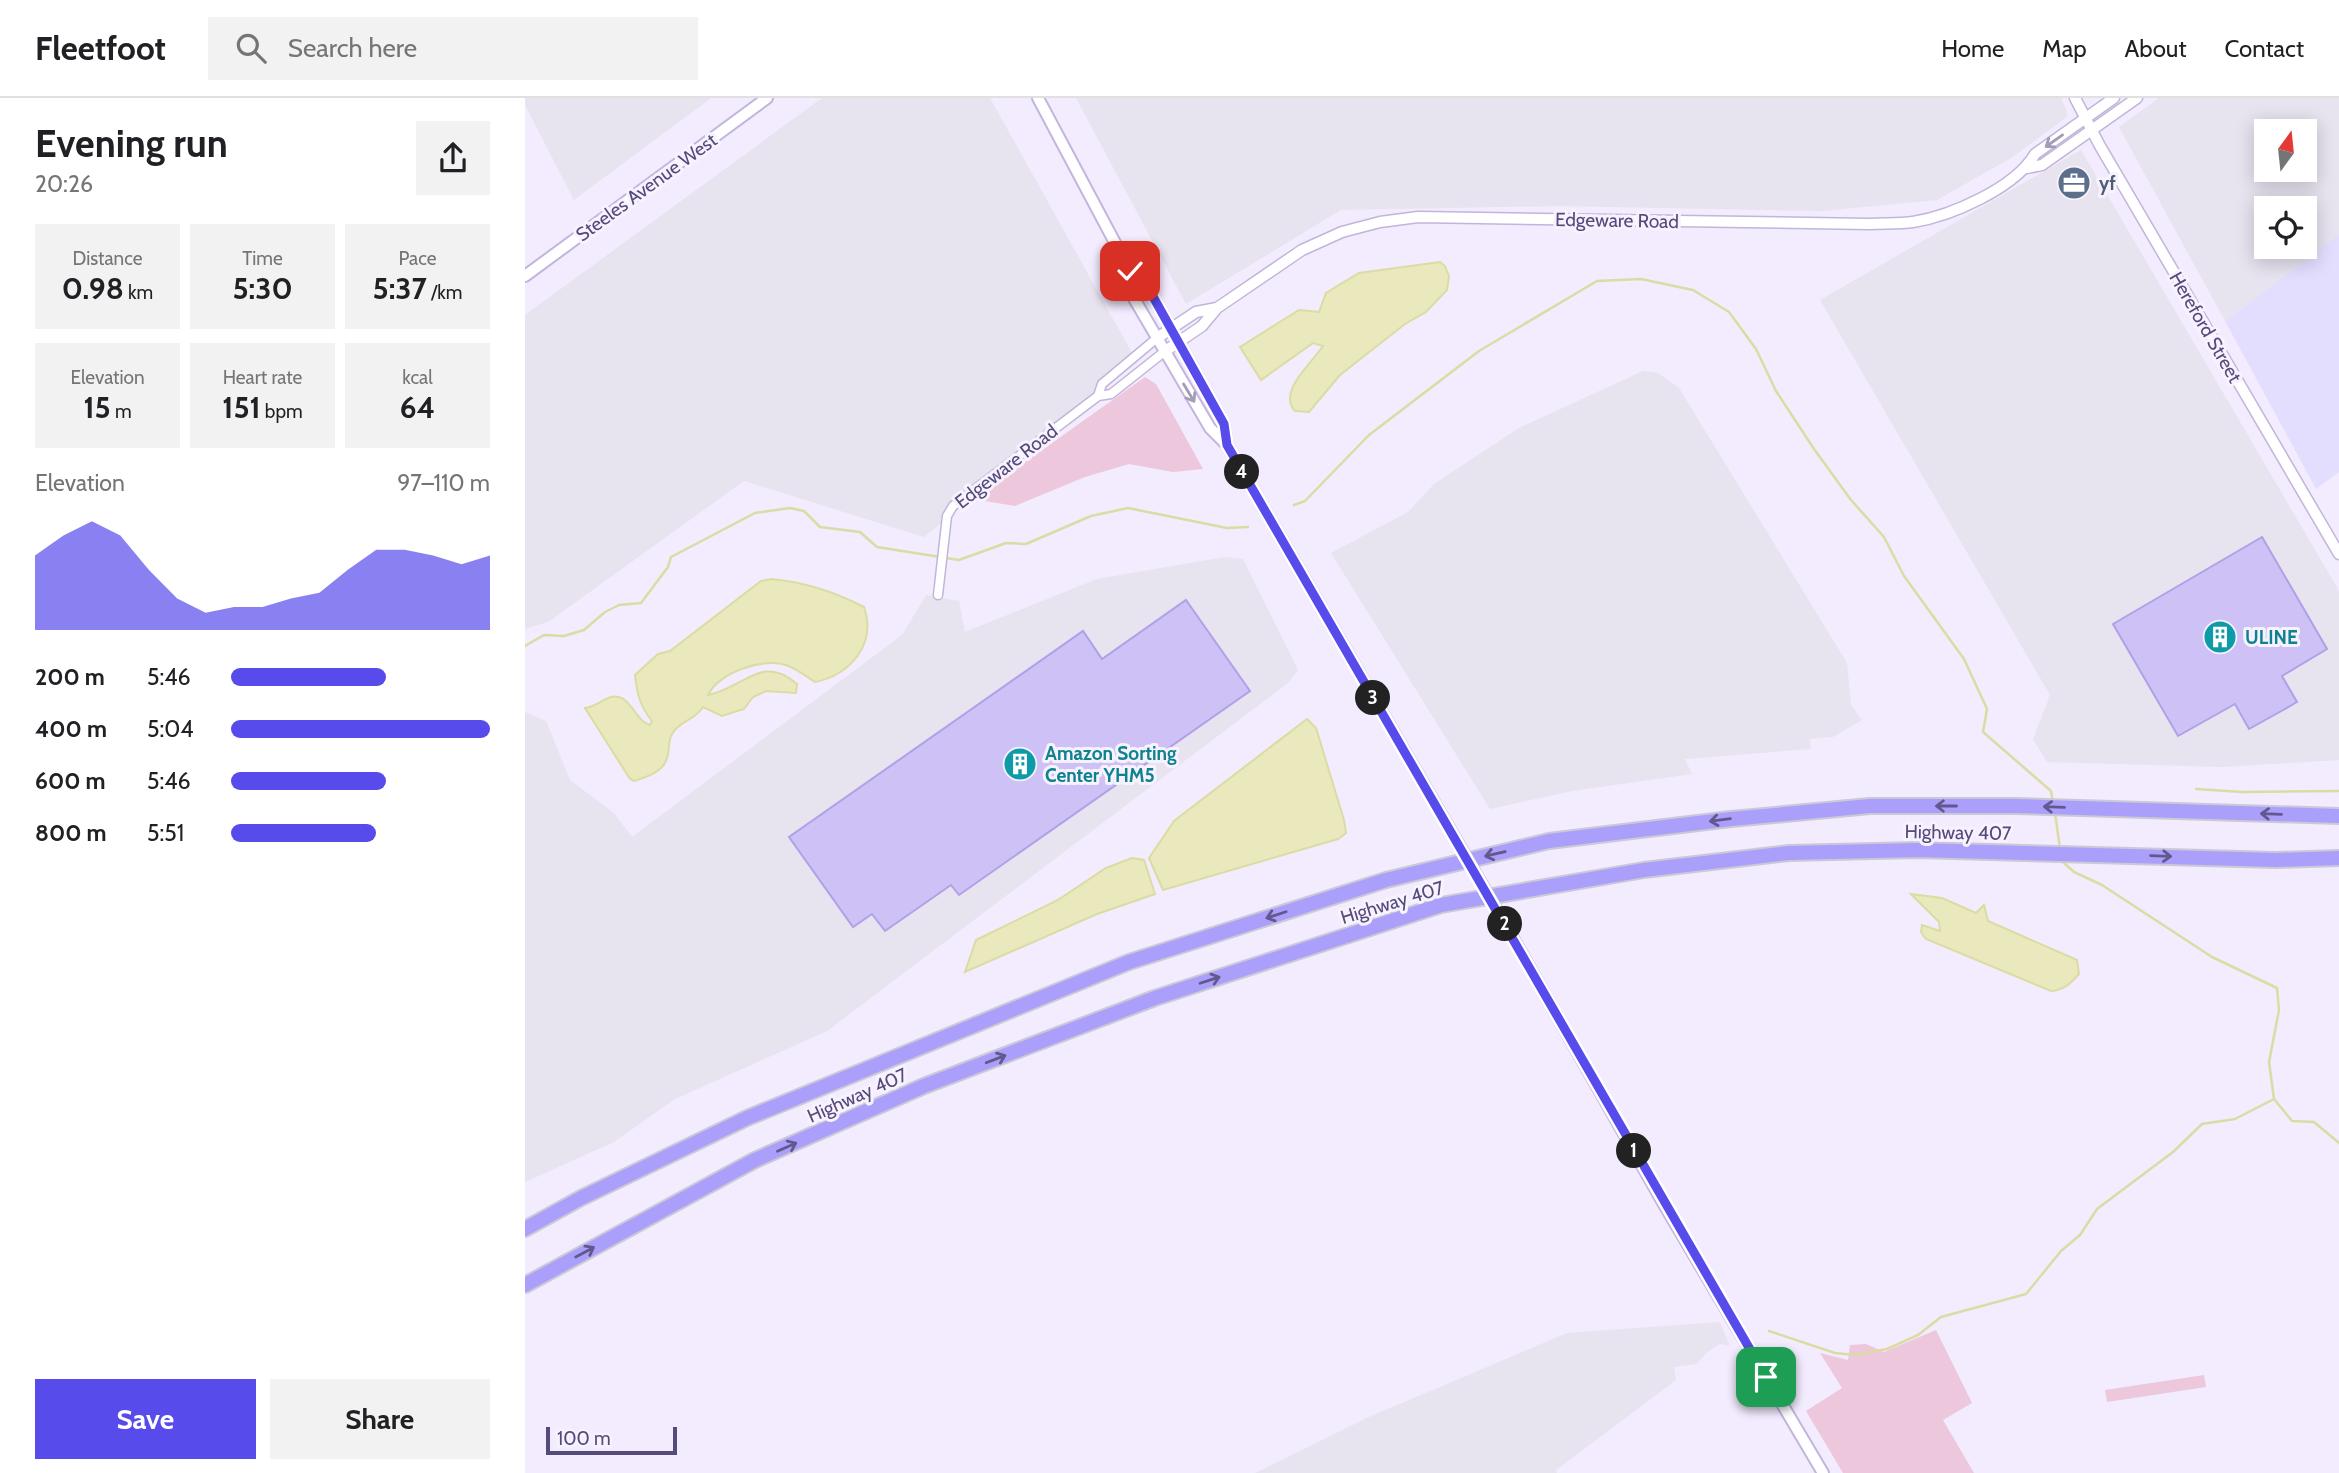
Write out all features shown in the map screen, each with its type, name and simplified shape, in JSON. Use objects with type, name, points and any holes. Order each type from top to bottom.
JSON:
[{"type":"highway","name":"Highway 407","points":[[525,1229],[581,1198],[747,1118],[1129,962],[1386,880],[1549,841],[1731,819],[1870,806],[2015,806],[2339,816]]},
{"type":"highway","name":"Highway 407","points":[[525,1284],[755,1160],[924,1086],[1155,998],[1441,905],[1644,870],[1789,853],[1918,850],[2276,860],[2339,858]]},
{"type":"main road","name":"Steeles Avenue West","points":[[525,276],[767,98]]},
{"type":"main road","points":[[1038,98],[1130,271],[1146,284],[1224,424],[1227,445]]},
{"type":"main road","points":[[1130,271],[1129,290],[1164,352],[1209,428],[1227,445],[1665,1206],[1823,1473]]},
{"type":"street","name":"Hereford Street","points":[[2075,98],[2091,130],[2339,554]]},
{"type":"street","name":"Edgeware Road","points":[[938,594],[947,516],[953,506],[1098,396],[1111,394],[1202,326],[1217,308],[1302,250],[1342,232],[1380,222],[1418,217],[1869,224],[1913,222],[1956,209],[1997,189],[2027,168],[2035,155],[2114,98]]},
{"type":"street","name":"Edgeware Road","points":[[2027,168],[2042,165],[2137,98]]},
{"type":"street","name":"Edgeware Road","points":[[1098,396],[1103,384],[1157,338],[1196,312],[1217,308]]},
{"type":"shaded area","points":[[525,98],[711,98],[574,200],[525,105]]},
{"type":"shaded area","points":[[822,98],[990,98],[1137,362],[924,537],[744,481],[548,622],[525,629],[525,315]]},
{"type":"shaded area","points":[[1076,98],[2061,98],[2067,117],[2011,158],[1937,200],[1822,211],[1560,206],[1341,210],[1186,304]]},
{"type":"shaded area","points":[[2159,98],[2339,98],[2339,234],[2317,251],[2317,196],[2254,196],[2254,259],[2306,259],[2225,321],[2119,127]]},
{"type":"shaded area","points":[[2081,150],[2339,591],[2339,760],[2223,767],[2047,762],[2033,739],[2050,695],[1820,300]]},
{"type":"shaded area","points":[[2339,234],[2339,472],[2316,489],[2225,321],[2306,259],[2317,259],[2317,251]]},
{"type":"shaded area","points":[[1440,262],[1449,276],[1447,290],[1426,312],[1405,324],[1340,375],[1309,412],[1295,411],[1290,395],[1298,378],[1323,346],[1313,343],[1261,380],[1240,347],[1299,310],[1319,312],[1326,293],[1359,273]]},
{"type":"shaded area","points":[[1643,371],[1658,373],[1679,388],[1847,663],[1851,705],[1862,720],[1833,737],[1810,739],[1811,749],[1685,759],[1692,774],[1572,791],[1490,809],[1331,553],[1408,512],[1434,484],[1519,428]]},
{"type":"shaded area","points":[[1145,377],[1156,384],[1203,469],[1173,472],[1129,464],[1085,477],[1015,506],[985,501],[980,494]]},
{"type":"shaded area","points":[[1225,557],[1243,559],[1298,670],[1288,683],[827,1031],[675,1099],[614,1142],[525,1182],[525,712],[546,721],[570,780],[614,813],[632,837],[902,635],[926,595],[959,601],[965,632],[1097,579]]},
{"type":"shaded area","points":[[771,579],[819,588],[864,607],[867,633],[857,656],[839,673],[815,682],[794,668],[776,663],[754,665],[731,674],[713,687],[708,695],[763,672],[785,675],[797,684],[796,693],[766,691],[753,697],[744,709],[722,716],[703,707],[672,734],[666,762],[660,769],[634,781],[630,779],[585,708],[611,697],[618,697],[650,725],[652,721],[640,700],[635,675],[658,654],[670,651],[761,581]]},
{"type":"shaded area","points":[[1307,719],[1316,728],[1346,833],[1338,839],[1163,890],[1149,858],[1174,821]]},
{"type":"shaded area","points":[[1132,858],[1144,860],[1155,894],[1097,914],[965,972],[976,940],[1058,900],[1106,868]]},
{"type":"shaded area","points":[[1911,894],[1942,898],[1976,913],[1984,905],[1988,921],[2077,960],[2079,974],[2067,986],[2051,991],[1926,939],[1921,932],[1922,925],[1940,931],[1939,922]]},
{"type":"shaded area","points":[[1720,1322],[1730,1346],[1720,1344],[1706,1353],[1697,1364],[1674,1367],[1676,1380],[1556,1470],[1557,1473],[1255,1473],[1369,1417],[1567,1333]]},
{"type":"shaded area","points":[[1936,1330],[1972,1403],[1943,1420],[1974,1473],[1843,1473],[1806,1411],[1842,1388],[1820,1353],[1848,1360],[1850,1345],[1866,1344],[1884,1352]]},
{"type":"shaded area","points":[[2204,1375],[2206,1387],[2107,1402],[2105,1390]]},
{"type":"building","name":"ULINE","points":[[2262,537],[2327,649],[2282,676],[2297,702],[2249,729],[2235,704],[2178,736],[2113,624]]},
{"type":"building","name":"Amazon Sorting Center YHM5","points":[[1186,600],[1250,691],[959,895],[951,885],[885,931],[872,914],[853,927],[789,837],[1083,631],[1102,659]]},
{"type":"waterway","points":[[1294,505],[1305,501],[1369,435],[1479,351],[1597,281],[1641,279],[1693,290],[1729,312],[1756,349],[1776,391],[1814,449],[1851,500],[1884,537],[1904,576],[1964,659],[1987,709],[1983,732],[2051,791],[2053,803]]},
{"type":"waterway","points":[[525,646],[544,635],[564,636],[584,630],[605,612],[619,605],[641,603],[668,567],[671,557],[755,513],[790,508],[804,511],[820,527],[860,532],[877,547],[959,560],[1006,543],[1026,544],[1091,516],[1128,508],[1227,528],[1248,527]]},
{"type":"waterway","points":[[2196,789],[2242,792],[2339,791]]},
{"type":"waterway","points":[[2055,813],[2060,848]]},
{"type":"waterway","points":[[2062,858],[2074,872],[2102,885],[2212,957],[2277,988],[2279,1010],[2269,1062],[2274,1099],[2292,1121],[2314,1122],[2339,1143]]},
{"type":"waterway","points":[[1769,1331],[1835,1353],[1855,1355],[1887,1349],[1918,1335],[1941,1317],[2026,1294],[2061,1251],[2080,1235],[2097,1209],[2173,1152],[2202,1124],[2235,1119],[2274,1099]]},
{"type":"place","name":"yf","points":[[2074,183]]},
{"type":"place","name":"ULINE","points":[[2220,637]]},
{"type":"place","name":"Amazon Sorting Center YHM5","points":[[1020,764]]},
{"type":"route","points":[[1130,271],[1146,284],[1224,424],[1227,445],[1766,1377]]}]
